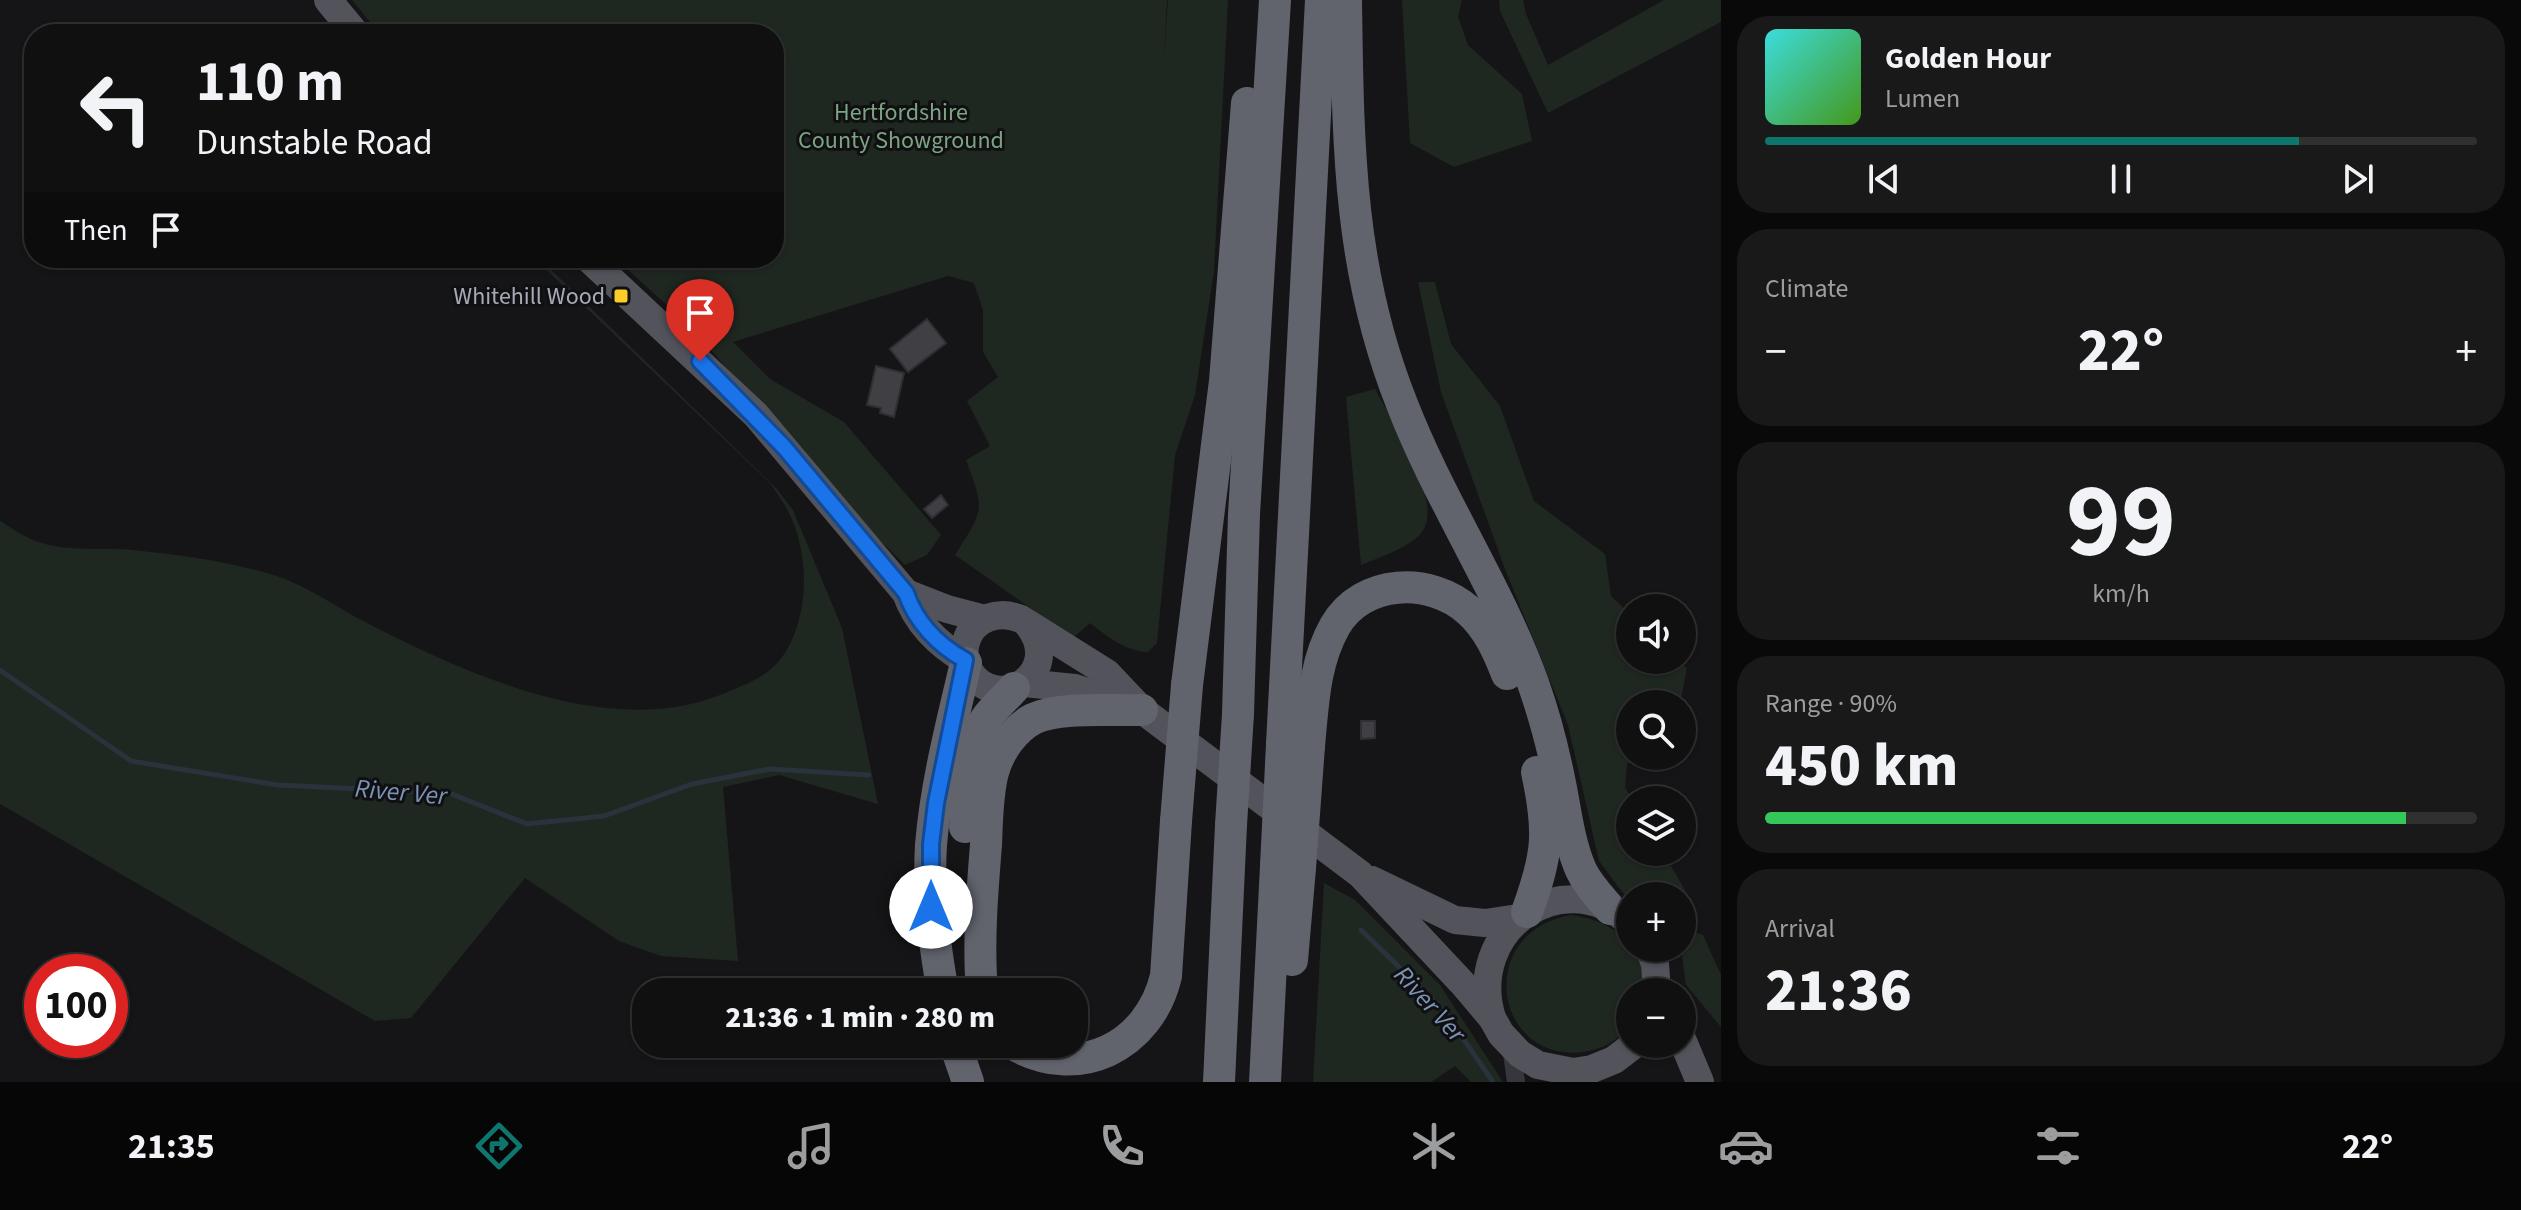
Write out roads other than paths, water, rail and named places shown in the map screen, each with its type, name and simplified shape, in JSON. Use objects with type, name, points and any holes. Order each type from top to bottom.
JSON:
[{"type":"highway","points":[[1088,1057],[1113,1050],[1130,1040],[1144,1025],[1161,995],[1166,976],[1187,685],[1225,381],[1256,0]]},
{"type":"highway","points":[[1219,1082],[1238,714],[1244,514],[1275,0]]},
{"type":"highway","points":[[1282,1082],[1321,0]]},
{"type":"highway","points":[[1346,0],[1353,209],[1360,260],[1387,366],[1416,439],[1485,575],[1529,671],[1552,745],[1580,867],[1591,886],[1616,912]]},
{"type":"highway","points":[[1296,745],[1314,697],[1322,655],[1336,623],[1345,613],[1377,592],[1407,586],[1440,593],[1465,607],[1487,632],[1502,662],[1526,728],[1538,779],[1547,845],[1544,866],[1523,915]]},
{"type":"highway","points":[[941,978],[931,907],[931,844],[941,775],[966,661]]},
{"type":"highway","points":[[968,978],[961,902],[970,764],[983,724],[1019,685]]},
{"type":"highway","points":[[982,978],[986,836],[993,774],[1001,754],[1024,724],[1046,714],[1142,710]]},
{"type":"highway","points":[[1265,1082],[1288,867]]},
{"type":"highway","points":[[960,1058],[968,1082]]},
{"type":"highway","points":[[1044,1058],[1075,1061],[1085,1058]]},
{"type":"main road","points":[[328,0],[348,24]]},
{"type":"main road","points":[[599,268],[756,415],[906,593],[912,612],[948,650],[966,661]]},
{"type":"main road","points":[[906,593],[985,619],[1007,615],[1021,619],[1107,673],[1142,710],[1360,874],[1492,1018],[1511,1046],[1538,1065],[1619,1082]]},
{"type":"main road","points":[[985,619],[969,634],[966,661],[972,675],[982,684],[993,689],[1019,685],[1075,688],[1142,710]]},
{"type":"main road","points":[[1019,685],[1035,670],[1040,655],[1038,641],[1029,626]]},
{"type":"main road","points":[[1360,874],[1455,920],[1485,923],[1523,915]]},
{"type":"main road","points":[[1492,1018],[1486,988],[1489,963],[1498,941],[1523,915],[1539,906],[1562,900],[1584,901],[1616,914]]},
{"type":"main road","points":[[1574,1074],[1617,1058]]},
{"type":"main road","points":[[1690,1058],[1700,1082]]},
{"type":"street","points":[[1511,1046],[1516,1082]]},
{"type":"waterway","name":"River Ver","points":[[0,670],[131,761],[277,785],[449,793],[527,824],[604,816],[692,784],[770,769],[869,775]]},
{"type":"waterway","name":"River Ver","points":[[1361,930],[1445,1012],[1493,1082]]},
{"type":"place","name":"Whitehill Wood","points":[[621,296]]},
{"type":"park label","name":"Hertfordshire County Showground","points":[[901,126]]}]
